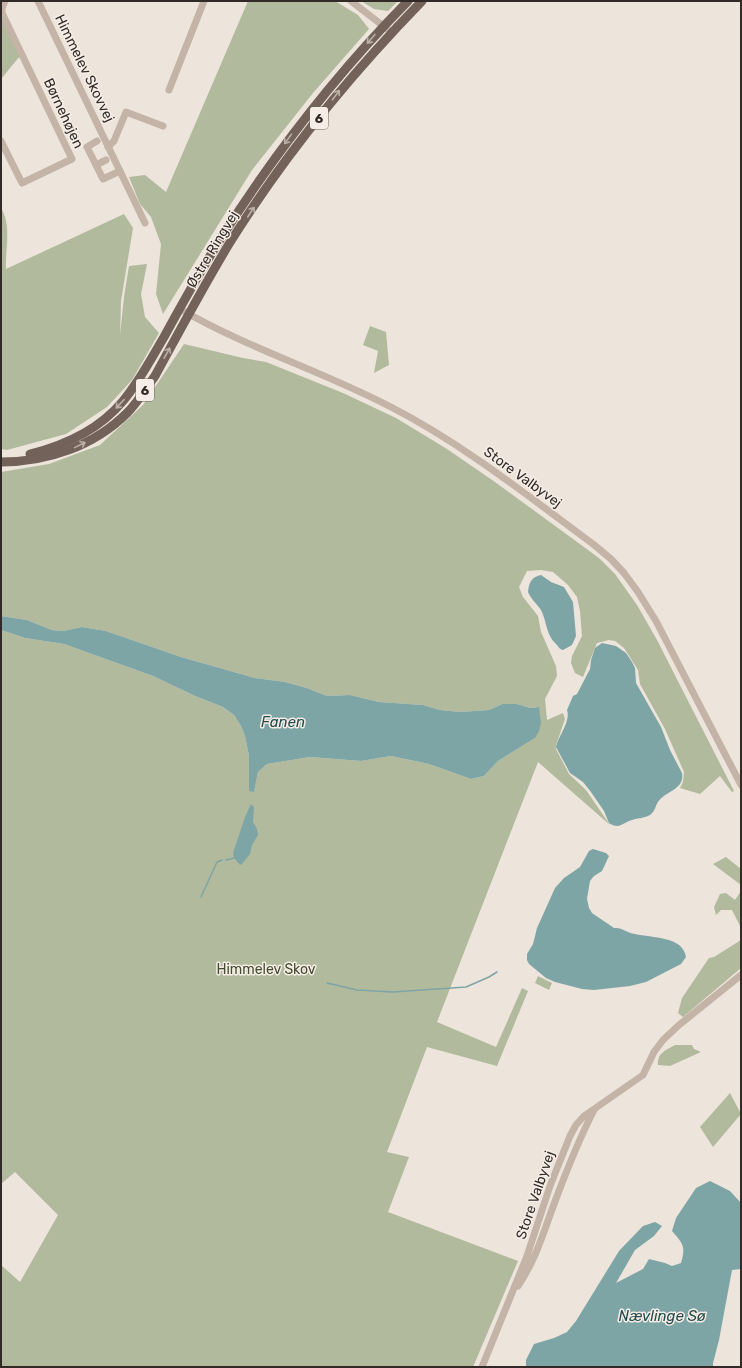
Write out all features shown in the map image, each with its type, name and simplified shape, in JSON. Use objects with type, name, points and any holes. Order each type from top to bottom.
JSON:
[{"type":"main road","name":"Østre Ringvej","points":[[1,458],[29,454],[53,448],[84,434],[104,420],[123,402],[142,376],[221,239],[261,177],[295,131],[342,73],[383,26],[408,1]]},
{"type":"main road","name":"Østre Ringvej","points":[[1,462],[50,456],[72,449],[111,427],[128,412],[155,376],[229,244],[269,184],[341,89],[391,32],[422,1]]},
{"type":"street","name":"Himmelev Skovvej","points":[[38,1],[145,223]]},
{"type":"street","points":[[169,90],[204,1]]},
{"type":"street","points":[[351,1],[391,32]]},
{"type":"street","name":"Børnehøjen","points":[[1,142],[22,183],[72,159],[2,13],[3,5]]},
{"type":"street","name":"Himmelev Skovvej","points":[[108,147],[114,141],[126,112],[163,126]]},
{"type":"street","points":[[97,141],[87,147],[103,179],[120,171]]},
{"type":"street","points":[[96,165],[106,160]]},
{"type":"street","name":"Store Valbyvej","points":[[180,309],[217,329],[363,393],[416,421],[477,460],[593,544],[611,559],[624,572],[656,621],[741,785]]},
{"type":"street","name":"Store Valbyvej","points":[[482,1367],[527,1256],[550,1186],[570,1136],[576,1126],[584,1116],[643,1075],[654,1052],[663,1040],[741,975]]},
{"type":"green space","points":[[248,1],[335,1],[358,15],[369,29],[313,93],[252,170],[163,314],[156,294],[161,244],[151,217],[140,204],[129,177],[145,175],[166,192]]},
{"type":"green space","points":[[361,1],[398,1],[388,11],[374,9]]},
{"type":"green space","points":[[1,18],[20,56],[1,79]]},
{"type":"green space","points":[[1,208],[7,230],[6,269],[124,214],[133,228],[121,301],[120,335],[129,266],[147,264],[141,294],[145,317],[159,333],[132,380],[107,407],[66,434],[7,450],[1,449]]},
{"type":"green space","points":[[370,326],[386,332],[389,365],[374,373],[378,351],[363,345]]},
{"type":"green space","name":"Himmelev Skov","points":[[184,344],[266,362],[343,393],[396,418],[447,449],[495,482],[599,558],[615,574],[637,605],[657,640],[734,791],[732,792],[720,776],[700,794],[680,788],[683,782],[684,772],[665,729],[640,684],[638,670],[624,648],[615,641],[609,640],[597,643],[583,677],[575,673],[571,663],[572,656],[582,636],[577,597],[568,585],[553,572],[541,570],[527,571],[519,587],[523,597],[538,616],[541,632],[556,666],[557,676],[545,699],[547,720],[563,713],[565,719],[556,749],[569,774],[586,790],[610,825],[538,762],[437,1022],[496,1047],[522,988],[528,991],[497,1066],[427,1047],[387,1152],[409,1157],[388,1212],[518,1261],[473,1367],[1,1367],[1,1265],[20,1282],[58,1215],[15,1172],[1,1184],[1,630],[25,638],[64,644],[153,676],[195,696],[223,707],[234,715],[245,736],[249,756],[249,791],[254,791],[258,772],[267,764],[310,757],[361,761],[391,756],[429,764],[471,779],[484,776],[498,761],[535,738],[539,707],[530,708],[517,704],[502,704],[489,710],[460,712],[440,710],[423,705],[379,702],[350,695],[327,696],[307,688],[285,682],[255,678],[181,657],[106,631],[82,627],[63,631],[52,630],[27,620],[1,616],[1,472],[49,464],[100,445],[143,405]]},
{"type":"green space","points":[[726,857],[741,869],[741,885],[713,864]]},
{"type":"green space","points":[[741,891],[741,928],[732,910],[721,910],[716,915],[714,907],[720,894],[726,893],[735,900]]},
{"type":"green space","points":[[741,940],[741,968],[683,1017],[678,1013],[682,998],[709,958],[714,957]]},
{"type":"green space","points":[[538,976],[552,983],[549,990],[535,983]]},
{"type":"green space","points":[[675,1045],[692,1045],[694,1049],[701,1052],[670,1066],[658,1065],[659,1058],[665,1050]]},
{"type":"green space","points":[[730,1093],[741,1114],[713,1147],[700,1127]]},
{"type":"water","points":[[541,575],[551,582],[564,587],[573,602],[576,636],[572,645],[563,650],[559,648],[550,637],[541,610],[528,592],[531,581],[535,577]]},
{"type":"water","name":"Fanen","points":[[1,616],[27,620],[52,630],[63,631],[82,627],[106,631],[181,657],[255,678],[285,682],[307,688],[327,696],[350,695],[379,702],[423,705],[440,710],[460,712],[489,710],[502,704],[517,704],[530,708],[539,707],[541,723],[535,738],[498,761],[484,776],[471,779],[429,764],[391,756],[361,761],[310,757],[267,764],[258,772],[254,792],[249,791],[249,756],[245,736],[234,715],[223,707],[195,696],[153,676],[64,644],[25,638],[1,630]]},
{"type":"water","points":[[602,643],[616,646],[626,653],[632,662],[635,668],[636,683],[661,727],[670,750],[682,773],[682,779],[678,787],[661,798],[650,815],[618,826],[609,823],[604,811],[591,792],[583,782],[570,773],[556,747],[566,724],[568,715],[567,710],[573,696],[577,694],[590,669],[595,648]]},
{"type":"water","points":[[251,804],[254,807],[253,822],[257,829],[258,835],[252,845],[250,854],[240,865],[234,858],[233,853]]},
{"type":"water","points":[[593,849],[606,853],[609,856],[602,871],[594,876],[590,881],[587,899],[592,913],[614,928],[620,928],[632,933],[666,939],[679,945],[684,950],[686,957],[681,964],[646,982],[630,986],[594,990],[582,989],[555,982],[546,978],[529,964],[527,954],[533,944],[537,928],[555,888],[564,878],[580,867],[589,851]]},
{"type":"water","name":"Nævlinge Sø","points":[[710,1181],[730,1191],[741,1203],[741,1269],[732,1270],[713,1367],[526,1367],[526,1360],[534,1344],[567,1332],[576,1321],[619,1251],[643,1226],[655,1222],[662,1226],[654,1236],[635,1250],[616,1283],[643,1269],[649,1259],[672,1266],[681,1263],[683,1249],[679,1239],[672,1231],[676,1218],[696,1188]]},
{"type":"waterway","points":[[226,860],[234,858]]},
{"type":"waterway","points":[[201,897],[217,862],[222,860]]},
{"type":"waterway","points":[[327,983],[357,990],[393,992],[466,987],[497,972]]}]
